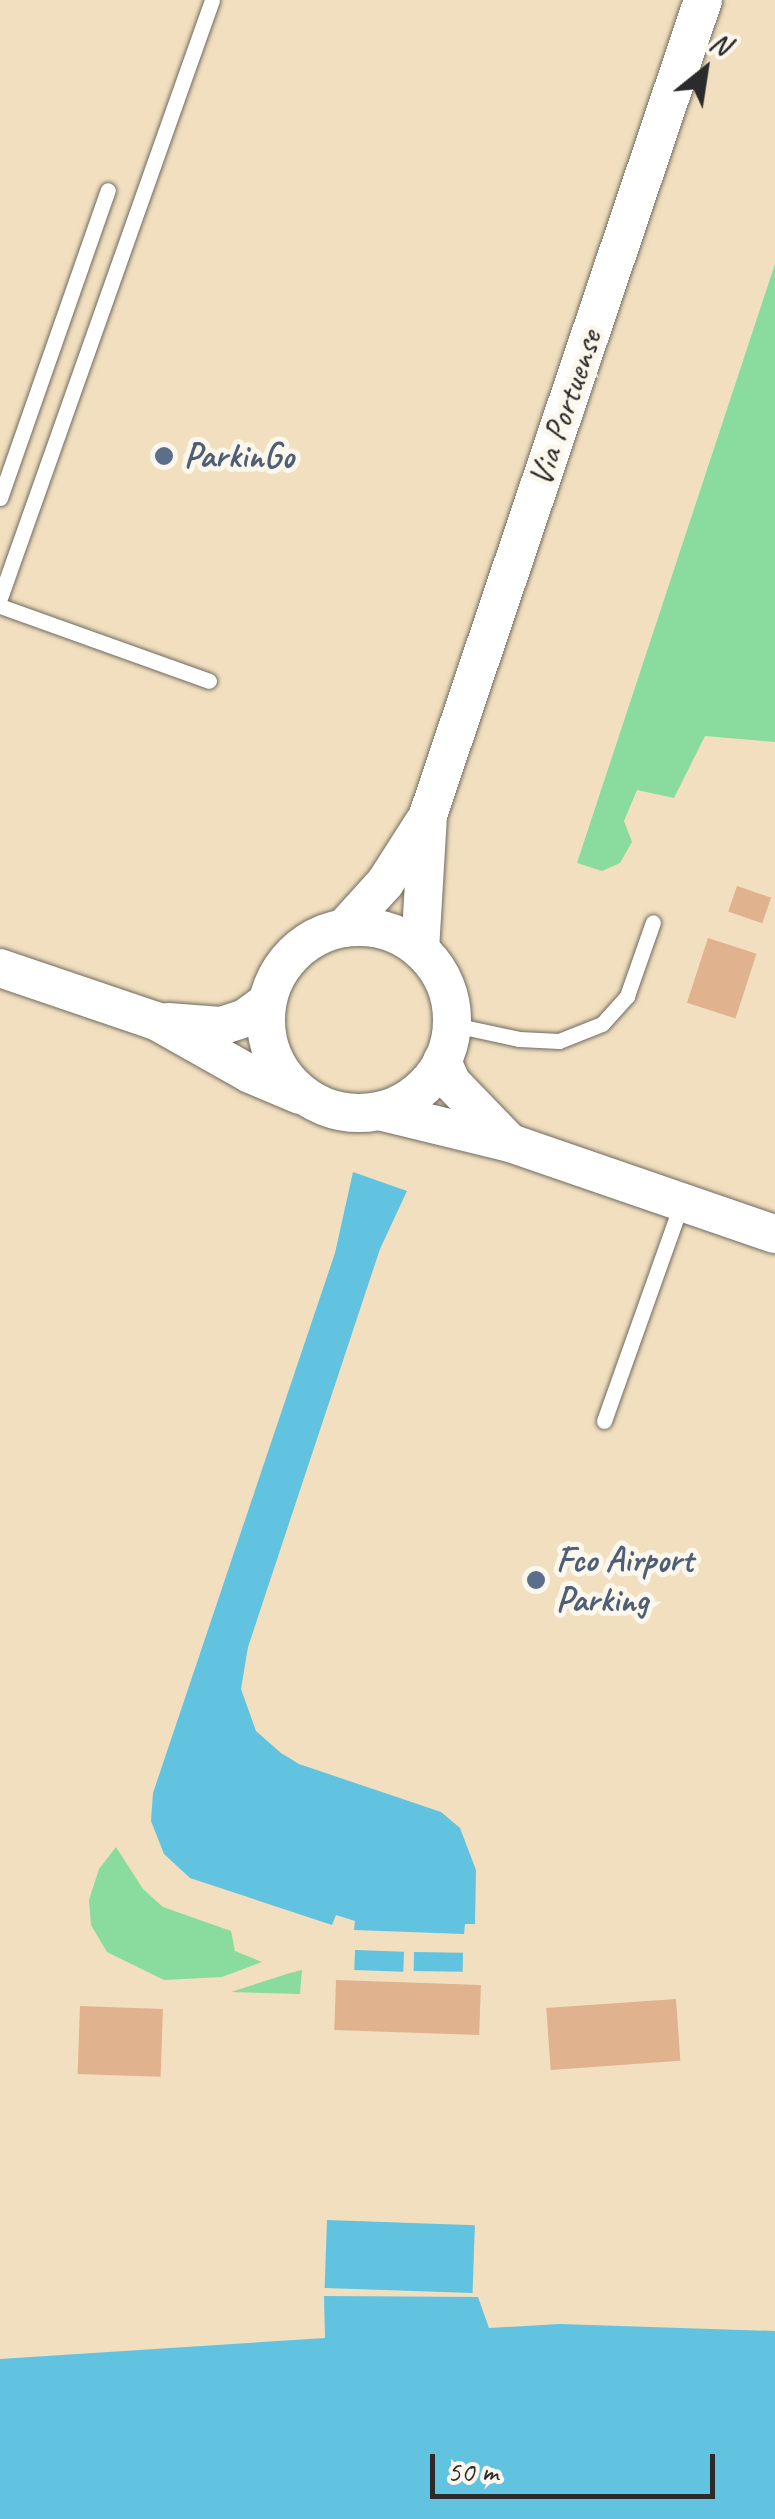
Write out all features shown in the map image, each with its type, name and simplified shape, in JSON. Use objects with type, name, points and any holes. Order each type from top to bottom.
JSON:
[{"type":"street","name":"Via Portuense","points":[[344,928],[384,882],[428,815],[703,0]]},
{"type":"street","name":"Via Portuense","points":[[420,950],[428,815]]},
{"type":"street","points":[[306,1097],[286,1078],[272,1055],[266,1029],[267,1002],[276,976],[294,953],[317,937],[344,928],[373,928],[400,937],[420,950],[446,990],[454,1026],[442,1062],[426,1084],[405,1101],[379,1111]]},
{"type":"street","points":[[0,968],[156,1021],[250,1074],[341,1112],[379,1111],[510,1143],[775,1234]]},
{"type":"street","points":[[156,1021],[221,1026],[246,1018],[267,1002]]},
{"type":"street","points":[[442,1062],[460,1093],[510,1143]]},
{"type":"lane","points":[[0,598],[212,0]]},
{"type":"lane","points":[[1,491],[108,190]]},
{"type":"lane","points":[[0,606],[209,681]]},
{"type":"lane","points":[[454,1026],[519,1039],[559,1041],[602,1024],[627,996],[653,922]]},
{"type":"lane","points":[[604,1421],[682,1202]]},
{"type":"green space","points":[[775,264],[775,742],[705,736],[674,798],[637,790],[624,821],[632,842],[620,863],[602,871],[577,863]]},
{"type":"green space","points":[[116,1847],[143,1889],[163,1907],[231,1931],[235,1951],[262,1962],[222,1977],[164,1980],[107,1952],[91,1925],[89,1900],[99,1869]]},
{"type":"green space","points":[[302,1970],[300,1994],[231,1992],[290,1973]]},
{"type":"water","points":[[353,1172],[407,1191],[380,1249],[248,1647],[241,1689],[256,1731],[281,1753],[299,1764],[441,1812],[460,1828],[476,1870],[475,1924],[465,1924],[464,1934],[354,1930],[355,1921],[336,1915],[332,1925],[190,1878],[164,1854],[151,1821],[153,1793],[335,1253]]},
{"type":"water","points":[[355,1950],[404,1952],[403,1972],[354,1970]]},
{"type":"water","points":[[414,1952],[463,1953],[463,1972],[414,1971]]},
{"type":"water","points":[[327,2220],[475,2225],[473,2293],[325,2288]]},
{"type":"water","points":[[324,2296],[478,2297],[489,2328],[560,2324],[775,2331],[775,2519],[0,2519],[0,2359],[325,2338]]},
{"type":"building","points":[[737,886],[771,898],[762,923],[728,912]]},
{"type":"building","points":[[708,938],[757,954],[735,1018],[687,1003]]},
{"type":"building","points":[[336,1980],[481,1985],[479,2035],[334,2030]]},
{"type":"building","points":[[676,1999],[680,2061],[551,2070],[546,2008]]},
{"type":"building","points":[[80,2006],[163,2009],[161,2077],[78,2074]]},
{"type":"place","name":"ParkinGo","points":[[164,456]]},
{"type":"place","name":"Fco Airport Parking","points":[[536,1580]]}]
